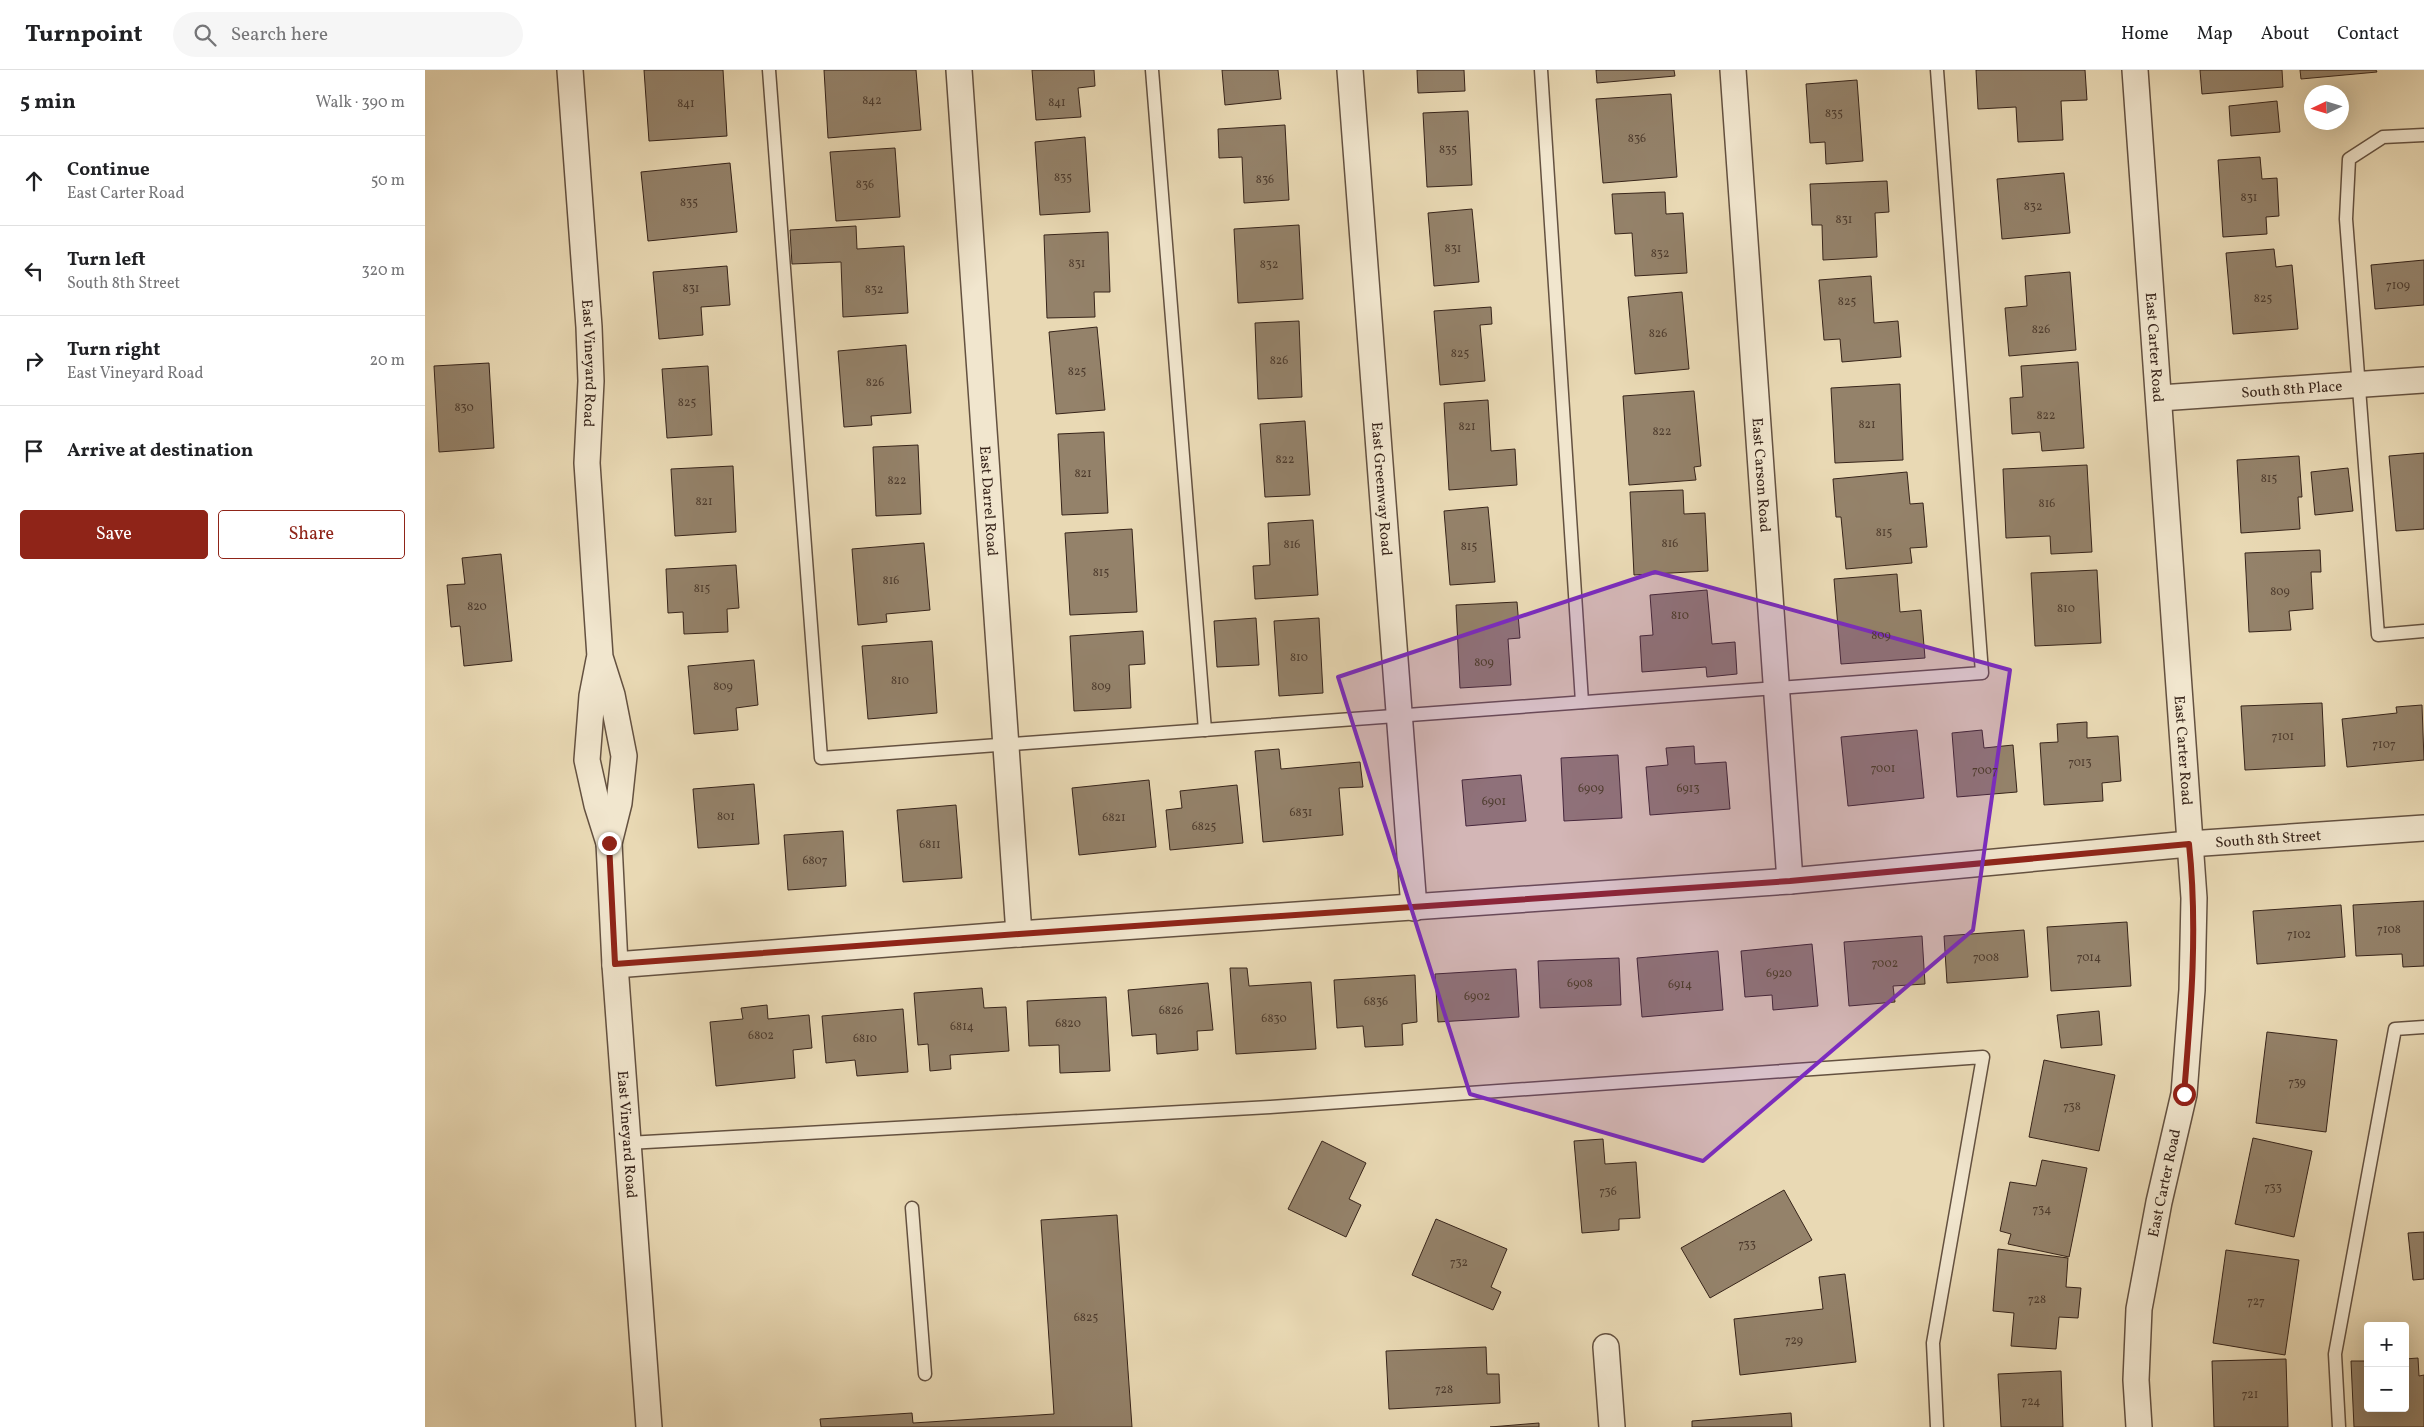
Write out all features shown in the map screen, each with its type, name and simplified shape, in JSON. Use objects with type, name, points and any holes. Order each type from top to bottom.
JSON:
[{"type":"street","name":"East Vineyard Road","points":[[570,70],[589,327],[591,381],[587,463],[600,658],[612,695],[624,756],[619,803],[609,843]]},
{"type":"street","name":"East Darrel Road","points":[[959,70],[1019,934]]},
{"type":"street","name":"East Greenway Road","points":[[1350,70],[1414,908]]},
{"type":"street","name":"East Carson Road","points":[[1733,70],[1790,881]]},
{"type":"street","name":"East Carter Road","points":[[2135,70],[2160,398],[2194,898],[2193,990],[2184,1094],[2159,1202],[2139,1309],[2136,1380],[2139,1427]]},
{"type":"street","name":"South 8th Place","points":[[2160,398],[2424,380]]},
{"type":"street","name":"East Vineyard Road","points":[[600,658],[592,696],[587,760],[597,805],[609,843],[615,964],[649,1427]]},
{"type":"street","name":"South 8th Street","points":[[615,964],[1790,881],[2189,844],[2424,828]]},
{"type":"street","points":[[1606,1347],[1612,1427]]},
{"type":"lane","points":[[769,70],[821,758],[1982,673],[1937,70]]},
{"type":"lane","points":[[1153,70],[1205,730]]},
{"type":"lane","points":[[1541,70],[1583,702]]},
{"type":"lane","points":[[2424,135],[2383,137],[2349,159],[2346,219],[2378,635],[2424,631]]},
{"type":"lane","points":[[2339,1427],[2335,1354],[2395,1029],[2424,1027]]},
{"type":"lane","points":[[628,1144],[1280,1107],[1983,1057],[1933,1343],[1937,1427]]},
{"type":"lane","points":[[912,1208],[925,1374]]},
{"type":"highlighted area","points":[[1655,572],[2010,670],[1973,930],[1703,1161],[1470,1094],[1338,677]]},
{"type":"building","points":[[644,70],[723,70],[727,136],[649,141]]},
{"type":"building","points":[[824,70],[916,70],[921,130],[828,138]]},
{"type":"building","points":[[1032,70],[1094,70],[1095,86],[1078,88],[1081,117],[1036,120]]},
{"type":"building","points":[[1222,70],[1278,70],[1281,99],[1225,105]]},
{"type":"building","points":[[1417,70],[1464,70],[1465,91],[1418,93]]},
{"type":"building","points":[[1596,70],[1674,70],[1675,76],[1597,83]]},
{"type":"building","points":[[1976,70],[2085,70],[2087,100],[2061,101],[2063,140],[2018,142],[2016,107],[1978,109]]},
{"type":"building","points":[[2200,70],[2282,70],[2283,87],[2202,94]]},
{"type":"building","points":[[2300,70],[2376,70],[2377,72],[2301,79]]},
{"type":"building","points":[[1857,80],[1863,161],[1826,164],[1825,142],[1810,143],[1806,84]]},
{"type":"building","points":[[1671,94],[1677,177],[1603,183],[1596,99]]},
{"type":"building","points":[[2277,101],[2280,132],[2231,136],[2229,106]]},
{"type":"building","points":[[1468,111],[1472,185],[1427,187],[1423,113]]},
{"type":"building","points":[[1285,125],[1289,200],[1244,203],[1242,157],[1219,158],[1218,129]]},
{"type":"building","points":[[1085,137],[1090,212],[1040,215],[1035,142]]},
{"type":"building","points":[[895,148],[900,217],[836,221],[830,152]]},
{"type":"building","points":[[2260,157],[2262,179],[2277,178],[2279,216],[2266,217],[2267,234],[2223,237],[2218,160]]},
{"type":"building","points":[[730,163],[737,232],[648,241],[641,172]]},
{"type":"building","points":[[2064,173],[2070,233],[2002,239],[1997,179]]},
{"type":"building","points":[[1887,181],[1889,212],[1875,213],[1877,257],[1823,260],[1822,225],[1812,225],[1810,184]]},
{"type":"building","points":[[1665,192],[1666,214],[1683,213],[1687,273],[1635,276],[1632,233],[1615,234],[1612,194]]},
{"type":"building","points":[[1472,209],[1479,282],[1434,286],[1428,213]]},
{"type":"building","points":[[1299,225],[1303,299],[1238,303],[1234,229]]},
{"type":"building","points":[[856,226],[857,249],[904,246],[908,313],[843,317],[841,262],[792,264],[790,230]]},
{"type":"building","points":[[1108,232],[1110,292],[1094,292],[1095,317],[1047,318],[1044,235]]},
{"type":"building","points":[[2274,249],[2276,267],[2292,265],[2298,329],[2233,334],[2226,253]]},
{"type":"building","points":[[2424,260],[2424,305],[2375,309],[2371,265]]},
{"type":"building","points":[[727,266],[730,305],[701,307],[703,335],[659,339],[653,272]]},
{"type":"building","points":[[2070,272],[2076,350],[2009,356],[2005,308],[2027,306],[2025,276]]},
{"type":"building","points":[[1871,276],[1874,323],[1898,321],[1901,357],[1842,362],[1840,339],[1824,340],[1819,280]]},
{"type":"building","points":[[1682,292],[1689,369],[1635,374],[1628,297]]},
{"type":"building","points":[[1491,307],[1492,324],[1480,325],[1485,381],[1440,385],[1434,311]]},
{"type":"building","points":[[1299,321],[1302,397],[1258,399],[1255,323]]},
{"type":"building","points":[[1097,327],[1105,410],[1056,414],[1049,332]]},
{"type":"building","points":[[906,345],[911,413],[871,416],[872,425],[844,427],[838,351]]},
{"type":"building","points":[[2078,362],[2084,448],[2042,451],[2040,432],[2012,434],[2010,398],[2023,397],[2021,366]]},
{"type":"building","points":[[489,363],[494,448],[439,452],[434,366]]},
{"type":"building","points":[[708,366],[712,435],[667,438],[662,369]]},
{"type":"building","points":[[1900,384],[1903,460],[1835,463],[1831,388]]},
{"type":"building","points":[[1694,391],[1701,466],[1694,467],[1696,480],[1629,485],[1623,396]]},
{"type":"building","points":[[1488,400],[1491,451],[1515,449],[1517,485],[1449,490],[1444,403]]},
{"type":"building","points":[[1305,421],[1310,495],[1265,497],[1260,424]]},
{"type":"building","points":[[1104,432],[1108,513],[1062,515],[1058,434]]},
{"type":"building","points":[[918,445],[921,514],[876,516],[873,447]]},
{"type":"building","points":[[2424,453],[2424,529],[2396,531],[2389,456]]},
{"type":"building","points":[[2299,456],[2302,497],[2298,497],[2300,529],[2241,533],[2237,460]]},
{"type":"building","points":[[2087,465],[2092,552],[2051,554],[2050,536],[2006,538],[2003,469]]},
{"type":"building","points":[[733,466],[736,532],[675,536],[671,469]]},
{"type":"building","points":[[2348,468],[2353,511],[2315,515],[2311,472]]},
{"type":"building","points":[[1907,472],[1910,504],[1923,503],[1927,547],[1910,548],[1912,563],[1846,569],[1841,517],[1836,517],[1833,479]]},
{"type":"building","points":[[1683,490],[1684,514],[1705,513],[1708,571],[1634,575],[1630,492]]},
{"type":"building","points":[[1488,507],[1495,582],[1450,585],[1444,511]]},
{"type":"building","points":[[1313,520],[1318,595],[1255,599],[1253,566],[1270,565],[1268,523]]},
{"type":"building","points":[[1132,529],[1137,612],[1070,615],[1065,533]]},
{"type":"building","points":[[924,543],[930,610],[886,614],[887,622],[858,625],[852,549]]},
{"type":"building","points":[[2320,550],[2321,572],[2311,572],[2313,609],[2289,611],[2291,630],[2249,632],[2245,553]]},
{"type":"building","points":[[501,554],[512,661],[464,666],[460,626],[451,627],[447,585],[465,584],[462,558]]},
{"type":"building","points":[[736,565],[739,608],[727,609],[728,632],[684,634],[683,612],[668,613],[666,569]]},
{"type":"building","points":[[2097,570],[2101,643],[2035,646],[2031,573]]},
{"type":"building","points":[[1897,574],[1900,612],[1921,610],[1925,658],[1841,664],[1834,579]]},
{"type":"building","points":[[1707,590],[1712,644],[1735,642],[1737,674],[1707,677],[1706,667],[1642,672],[1640,636],[1653,635],[1650,595]]},
{"type":"building","points":[[1517,602],[1520,638],[1508,639],[1511,685],[1460,688],[1456,605]]},
{"type":"building","points":[[1256,618],[1259,665],[1217,667],[1214,621]]},
{"type":"building","points":[[1319,618],[1323,693],[1279,696],[1274,621]]},
{"type":"building","points":[[1143,631],[1145,664],[1129,665],[1131,708],[1074,711],[1070,636]]},
{"type":"building","points":[[932,641],[937,713],[868,719],[862,646]]},
{"type":"building","points":[[754,660],[758,705],[736,708],[738,730],[694,734],[688,666]]},
{"type":"building","points":[[2322,703],[2325,766],[2245,770],[2241,706]]},
{"type":"building","points":[[2422,705],[2424,760],[2347,767],[2342,719],[2397,713],[2396,707]]},
{"type":"building","points":[[2087,722],[2087,738],[2118,736],[2121,781],[2102,783],[2103,801],[2044,805],[2040,743],[2058,742],[2057,724]]},
{"type":"building","points":[[1917,730],[1924,798],[1848,806],[1841,737]]},
{"type":"building","points":[[1982,730],[1984,748],[2013,745],[2017,792],[1957,797],[1952,733]]},
{"type":"building","points":[[1694,746],[1695,764],[1726,762],[1730,809],[1650,815],[1646,767],[1668,765],[1666,748]]},
{"type":"building","points":[[1279,749],[1281,769],[1360,762],[1363,787],[1339,788],[1343,835],[1263,842],[1255,751]]},
{"type":"building","points":[[1618,755],[1622,818],[1564,821],[1561,758]]},
{"type":"building","points":[[1521,775],[1526,821],[1466,826],[1462,780]]},
{"type":"building","points":[[1149,780],[1156,847],[1079,855],[1072,788]]},
{"type":"building","points":[[754,784],[759,844],[698,848],[693,789]]},
{"type":"building","points":[[1237,785],[1243,843],[1170,850],[1166,810],[1182,808],[1180,791]]},
{"type":"building","points":[[956,805],[962,878],[903,882],[897,810]]},
{"type":"building","points":[[843,831],[846,886],[788,890],[784,835]]},
{"type":"building","points":[[2424,901],[2424,966],[2403,967],[2402,954],[2356,956],[2353,905]]},
{"type":"building","points":[[2341,905],[2345,957],[2257,964],[2253,911]]},
{"type":"building","points":[[2127,922],[2131,986],[2051,991],[2047,927]]},
{"type":"building","points":[[2024,930],[2028,977],[1947,983],[1944,936]]},
{"type":"building","points":[[1922,936],[1925,984],[1893,986],[1895,1002],[1849,1006],[1844,942]]},
{"type":"building","points":[[1812,944],[1818,1006],[1773,1010],[1772,995],[1745,997],[1741,951]]},
{"type":"building","points":[[1718,951],[1723,1010],[1642,1017],[1637,958]]},
{"type":"building","points":[[1619,958],[1621,1005],[1540,1008],[1538,961]]},
{"type":"building","points":[[1230,968],[1247,968],[1249,986],[1311,982],[1316,1049],[1236,1054]]},
{"type":"building","points":[[1516,969],[1519,1017],[1438,1022],[1435,974]]},
{"type":"building","points":[[1415,975],[1417,1022],[1402,1024],[1403,1045],[1365,1047],[1363,1026],[1337,1028],[1334,980]]},
{"type":"building","points":[[1208,983],[1213,1030],[1197,1031],[1198,1050],[1157,1054],[1156,1034],[1132,1036],[1128,990]]},
{"type":"building","points":[[982,988],[984,1008],[1006,1007],[1009,1051],[950,1055],[951,1069],[930,1071],[928,1044],[918,1045],[914,993]]},
{"type":"building","points":[[1106,997],[1110,1071],[1060,1073],[1059,1045],[1029,1046],[1027,1001]]},
{"type":"building","points":[[767,1005],[768,1019],[809,1015],[812,1048],[793,1050],[795,1078],[716,1086],[710,1022],[743,1019],[741,1008]]},
{"type":"building","points":[[903,1009],[908,1072],[857,1076],[855,1060],[826,1063],[822,1016]]},
{"type":"building","points":[[2099,1011],[2102,1045],[2061,1048],[2057,1015]]},
{"type":"building","points":[[2267,1032],[2337,1040],[2326,1132],[2256,1123]]},
{"type":"building","points":[[2044,1060],[2115,1075],[2099,1151],[2029,1137]]},
{"type":"building","points":[[2253,1138],[2312,1151],[2294,1237],[2235,1224]]},
{"type":"building","points":[[1603,1139],[1605,1164],[1636,1162],[1640,1218],[1619,1219],[1619,1230],[1582,1233],[1574,1141]]},
{"type":"building","points":[[1322,1141],[1366,1163],[1349,1199],[1361,1205],[1346,1237],[1288,1209]]},
{"type":"building","points":[[2042,1160],[2087,1168],[2069,1257],[2008,1244],[2011,1234],[2000,1231],[2010,1182],[2036,1186]]},
{"type":"building","points":[[1784,1190],[1812,1240],[1710,1298],[1681,1248]]},
{"type":"building","points":[[1117,1215],[1132,1427],[821,1427],[820,1419],[912,1413],[913,1423],[1054,1414],[1041,1220]]},
{"type":"building","points":[[1436,1219],[1507,1249],[1491,1287],[1501,1292],[1493,1310],[1412,1275]]},
{"type":"building","points":[[2424,1232],[2424,1279],[2413,1280],[2408,1233]]},
{"type":"building","points":[[1998,1249],[2068,1258],[2066,1287],[2081,1288],[2078,1318],[2059,1317],[2056,1349],[2011,1346],[2014,1313],[1993,1311]]},
{"type":"building","points":[[2226,1250],[2299,1260],[2285,1355],[2213,1343]]},
{"type":"building","points":[[1845,1274],[1856,1362],[1740,1375],[1734,1319],[1823,1309],[1819,1277]]},
{"type":"building","points":[[1486,1347],[1487,1374],[1499,1374],[1500,1403],[1389,1409],[1386,1351]]},
{"type":"building","points":[[2418,1358],[2419,1376],[2424,1375],[2424,1427],[2354,1427],[2351,1361],[2364,1361],[2364,1412],[2409,1412],[2409,1359]]},
{"type":"building","points":[[2286,1359],[2288,1427],[2214,1427],[2212,1361]]},
{"type":"building","points":[[2061,1371],[2063,1427],[2001,1427],[1998,1374]]},
{"type":"building","points":[[1791,1413],[1792,1427],[1692,1427],[1692,1421]]},
{"type":"building","points":[[1539,1423],[1539,1427],[1490,1427]]},
{"type":"route","points":[[609,843],[615,964],[1790,881],[2189,844],[2194,898],[2193,990],[2184,1094]]}]
